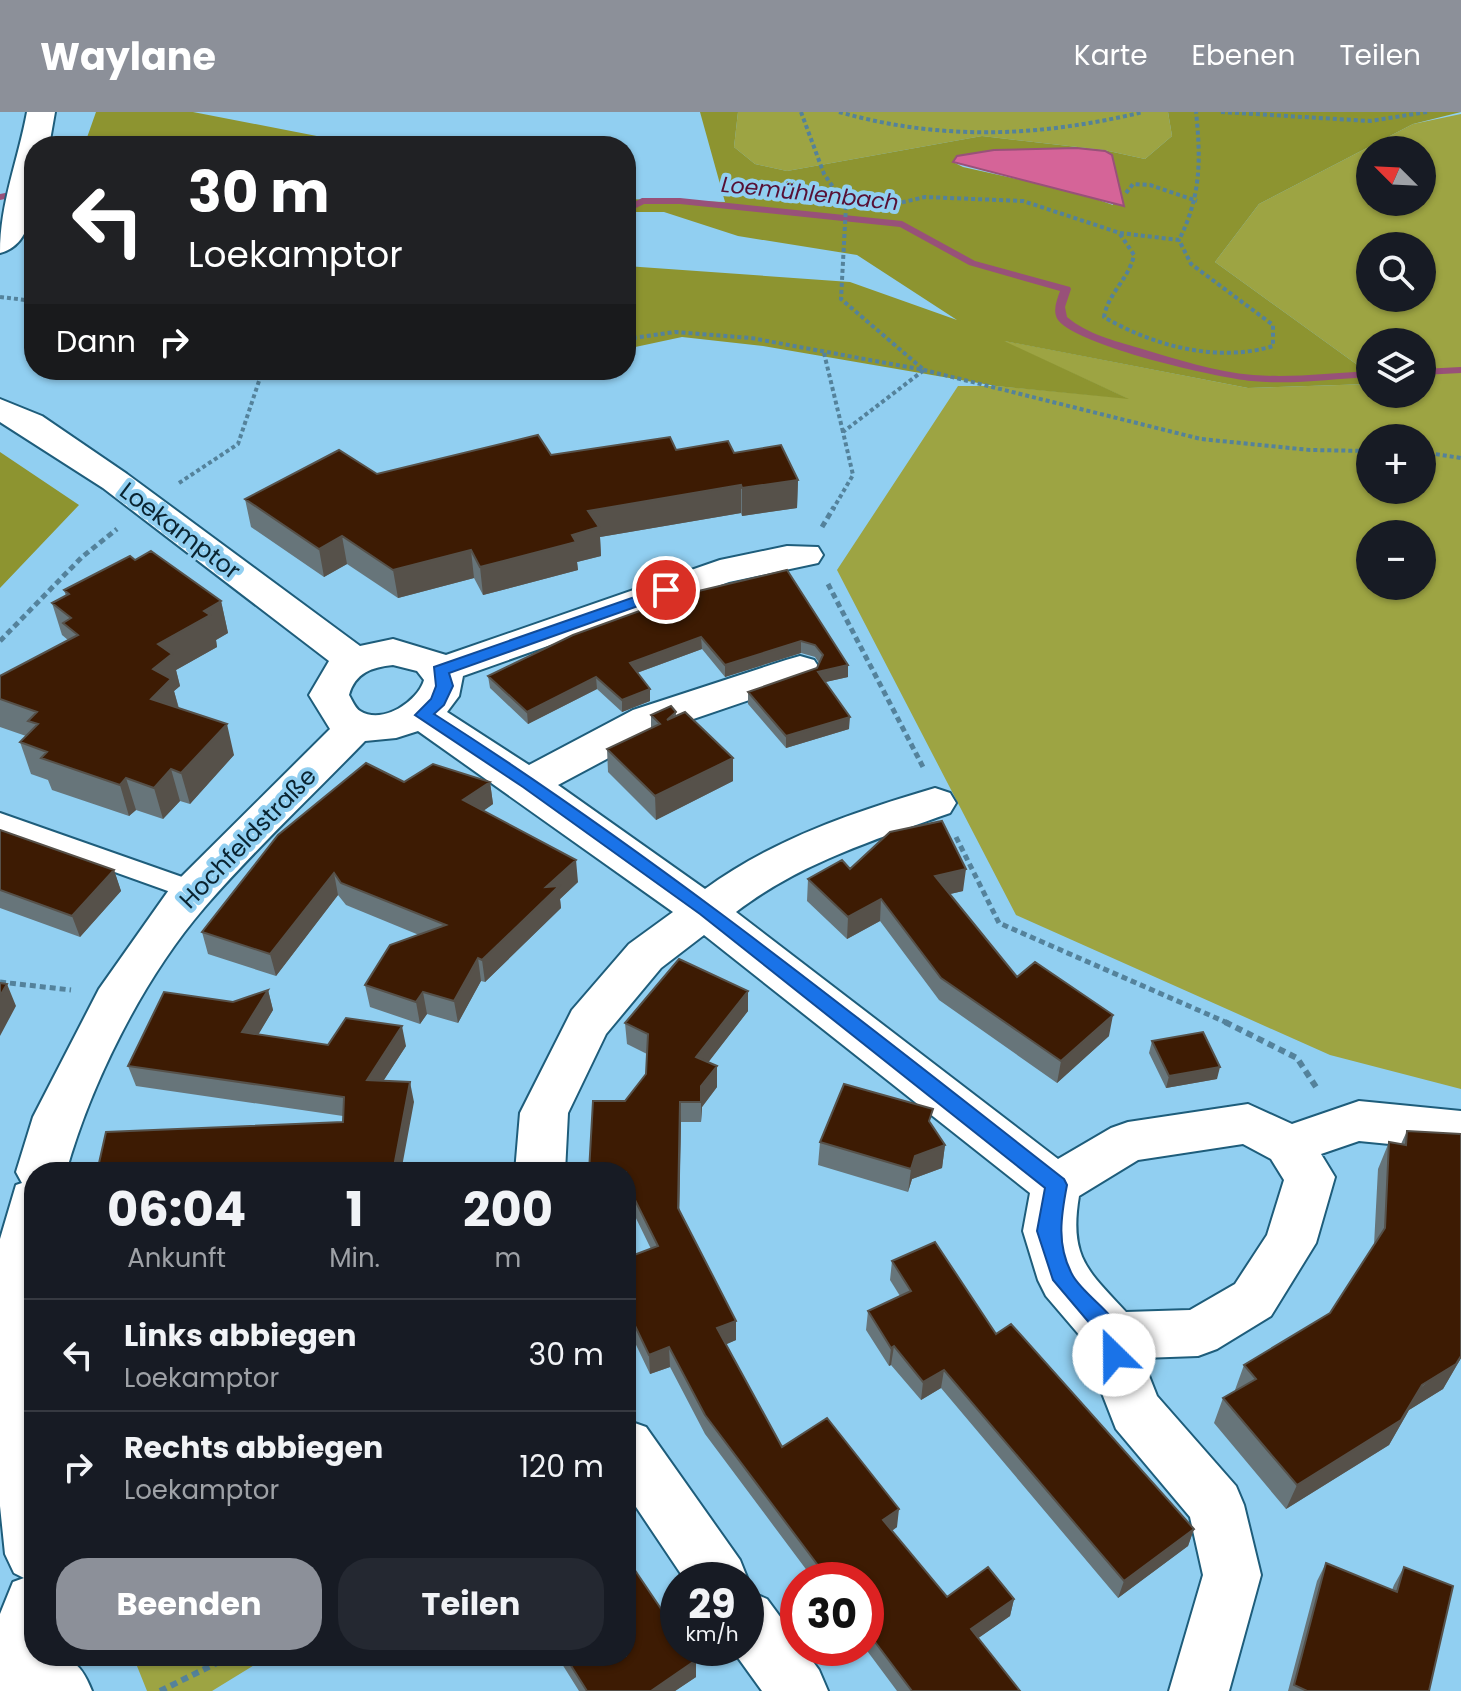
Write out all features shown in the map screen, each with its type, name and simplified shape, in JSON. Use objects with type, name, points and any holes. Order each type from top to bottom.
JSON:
[{"type":"street","points":[[37,136],[41,112]]},
{"type":"street","points":[[0,244],[11,230],[24,187]]},
{"type":"street","name":"Loekamptor","points":[[0,409],[30,423],[115,481],[354,661]]},
{"type":"street","points":[[440,671],[576,620],[726,571],[775,557],[805,555]]},
{"type":"street","points":[[393,652],[413,654],[429,661],[440,671],[444,686],[438,701],[423,715],[391,726],[358,724],[337,712],[329,695],[336,676],[354,661],[393,652]]},
{"type":"street","points":[[529,783],[647,720],[800,669]]},
{"type":"street","points":[[423,715],[529,783],[706,909],[1056,1185]]},
{"type":"street","name":"Hochfeldstraße","points":[[44,1162],[57,1117],[119,995],[193,891],[358,724]]},
{"type":"street","points":[[541,1162],[544,1113],[588,1023],[645,956],[754,875],[809,847],[935,803]]},
{"type":"street","points":[[1288,1145],[1359,1121],[1461,1131]]},
{"type":"street","points":[[1114,1336],[1198,1333],[1253,1300],[1290,1243],[1310,1177],[1288,1145],[1248,1124],[1128,1142],[1056,1185],[1048,1231],[1064,1280],[1114,1336],[1114,1355],[1135,1411],[1216,1505],[1232,1575],[1199,1691]]},
{"type":"street","points":[[24,1242],[15,1324],[18,1427],[24,1475]]},
{"type":"street","points":[[636,1460],[707,1562]]},
{"type":"street","points":[[24,1624],[6,1665],[62,1691]]},
{"type":"street","points":[[764,1644],[798,1691]]},
{"type":"lane","points":[[0,822],[193,891]]},
{"type":"path","points":[[801,112],[824,174],[846,206],[841,299],[924,370]]},
{"type":"path","points":[[839,112],[936,135],[1010,136],[1093,125],[1143,112]]},
{"type":"path","points":[[1179,240],[1202,183],[1196,112]]},
{"type":"path","points":[[1221,112],[1370,121],[1427,112]]},
{"type":"path","points":[[1126,193],[1133,184],[1150,185],[1197,201]]},
{"type":"path","points":[[846,206],[895,204],[925,197],[1023,201],[1120,233],[1179,240]]},
{"type":"path","points":[[1120,233],[1134,255],[1133,268],[1105,300],[1104,317],[1120,329],[1218,353],[1242,354],[1273,346],[1273,325],[1191,264],[1179,240]]},
{"type":"path","points":[[0,297],[24,300]]},
{"type":"path","points":[[636,338],[690,333],[751,338],[924,370],[1201,439],[1310,450],[1356,451]]},
{"type":"path","points":[[824,353],[853,475],[805,555],[831,588],[922,764],[935,803],[949,821],[999,923],[1267,1040],[1297,1058],[1315,1083],[1336,1129]]},
{"type":"path","points":[[843,432],[924,370]]},
{"type":"path","points":[[1436,454],[1461,458]]},
{"type":"path","points":[[0,982],[119,995]]},
{"type":"path","points":[[160,1691],[211,1666]]},
{"type":"green space","points":[[96,112],[193,112],[317,136],[88,136]]},
{"type":"green space","points":[[700,112],[738,112],[734,147],[755,164],[787,171],[982,136],[1104,150],[1145,159],[1172,136],[1168,112],[1461,112],[1413,124],[1390,136],[1356,136],[1356,154],[1259,204],[1215,262],[1356,364],[1356,384],[1248,388],[1004,341],[1129,399],[996,386],[763,346],[682,337],[636,347],[636,267],[850,282],[957,320],[857,255],[738,236],[664,212],[636,212],[636,199],[725,202]],"holes":[[[1076,148],[1105,151],[1113,205],[1076,192],[963,167],[953,162],[958,156],[994,150]]]},
{"type":"green space","points":[[738,112],[1168,112],[1172,136],[1145,159],[1104,150],[982,136],[787,171],[755,164],[734,147]]},
{"type":"green space","points":[[1461,114],[1461,1089],[1330,1055],[1016,915],[837,570],[958,386],[996,386],[1126,398],[1000,340],[1248,388],[1356,384],[1356,408],[1436,408],[1436,328],[1356,328],[1356,364],[1215,262],[1259,204],[1356,154],[1356,216],[1436,216],[1436,136],[1390,136],[1413,124]]},
{"type":"green space","points":[[0,452],[79,505],[0,588]]},
{"type":"green space","points":[[137,1666],[253,1666],[212,1691],[147,1691]]},
{"type":"shaded area","points":[[1076,148],[1105,151],[1112,155],[1124,206],[953,162],[957,156],[994,150]]},
{"type":"building","points":[[538,435],[551,455],[670,437],[676,450],[728,441],[734,453],[781,445],[798,480],[742,488],[741,485],[588,511],[599,527],[572,535],[576,542],[480,567],[471,550],[393,570],[342,536],[319,549],[245,499],[339,450],[377,474]]},
{"type":"building","points":[[151,551],[221,601],[204,611],[210,615],[158,644],[172,654],[153,669],[171,679],[151,699],[227,724],[181,773],[171,769],[154,788],[126,778],[120,785],[41,758],[47,752],[20,742],[38,724],[28,721],[37,712],[0,699],[0,676],[78,635],[63,623],[71,618],[52,603],[69,594],[64,590],[130,556],[135,560]]},
{"type":"building","points":[[787,570],[848,665],[818,672],[850,717],[786,736],[748,692],[817,668],[823,655],[815,645],[801,641],[725,665],[701,637],[630,663],[650,689],[622,700],[596,677],[527,712],[488,676],[573,635],[690,593]]},
{"type":"building","points":[[671,706],[676,712],[667,720],[685,712],[733,758],[655,796],[607,749],[660,724],[651,715]]},
{"type":"building","points":[[366,763],[404,782],[433,764],[490,782],[463,800],[576,860],[546,887],[559,886],[482,960],[478,958],[454,1001],[423,992],[416,1002],[365,985],[390,945],[446,925],[341,883],[334,873],[270,954],[202,932],[278,835]]},
{"type":"building","points":[[942,821],[966,869],[935,876],[1017,977],[1035,962],[1113,1015],[1061,1061],[941,978],[881,899],[848,917],[808,879],[842,860],[850,869],[890,832]]},
{"type":"building","points":[[0,830],[114,870],[72,916],[0,890]]},
{"type":"building","points":[[679,959],[748,991],[696,1057],[717,1066],[701,1086],[701,1102],[680,1102],[678,1208],[736,1321],[717,1328],[782,1447],[827,1418],[899,1509],[883,1520],[947,1597],[988,1567],[1014,1599],[971,1629],[1020,1691],[912,1691],[884,1654],[884,1562],[815,1562],[705,1415],[669,1347],[649,1355],[636,1328],[636,1254],[658,1246],[636,1202],[636,1162],[590,1162],[593,1101],[625,1101],[646,1074],[648,1034],[625,1023]]},
{"type":"building","points":[[0,983],[7,984],[0,996]]},
{"type":"building","points":[[268,990],[242,1032],[328,1045],[346,1018],[402,1026],[367,1080],[410,1082],[395,1162],[99,1162],[106,1132],[343,1122],[344,1097],[128,1066],[164,992],[233,1002]]},
{"type":"building","points":[[1203,1032],[1220,1067],[1169,1076],[1152,1041]]},
{"type":"building","points":[[844,1084],[933,1109],[929,1121],[945,1145],[915,1156],[911,1169],[820,1142]]},
{"type":"building","points":[[1407,1131],[1461,1134],[1461,1356],[1456,1364],[1422,1385],[1401,1420],[1297,1485],[1223,1398],[1256,1379],[1244,1365],[1330,1313],[1385,1228],[1389,1142],[1406,1145]]},
{"type":"building","points":[[935,1242],[996,1334],[1011,1324],[1194,1529],[1124,1581],[944,1370],[923,1382],[894,1346],[891,1348],[868,1311],[911,1291],[892,1261]]},
{"type":"building","points":[[1326,1563],[1397,1592],[1404,1567],[1453,1586],[1429,1691],[1307,1691],[1294,1685]]},
{"type":"building","points":[[636,1572],[660,1607],[660,1666],[687,1666],[651,1691],[587,1691],[571,1666],[636,1666]]},
{"type":"waterway","name":"Loemühlenbach","points":[[0,197],[24,192]]},
{"type":"waterway","name":"Loemühlenbach","points":[[636,204],[642,201],[680,201],[902,224],[972,263],[1066,289],[1060,307],[1062,318],[1092,336],[1119,346],[1183,364],[1253,378],[1356,375]]},
{"type":"waterway","name":"Loemühlenbach","points":[[1436,371],[1461,370]]},
{"type":"route","points":[[666,590],[440,671],[444,686],[438,701],[423,715],[529,783],[706,909],[1056,1185],[1048,1231],[1064,1280],[1114,1336],[1114,1355]]}]
